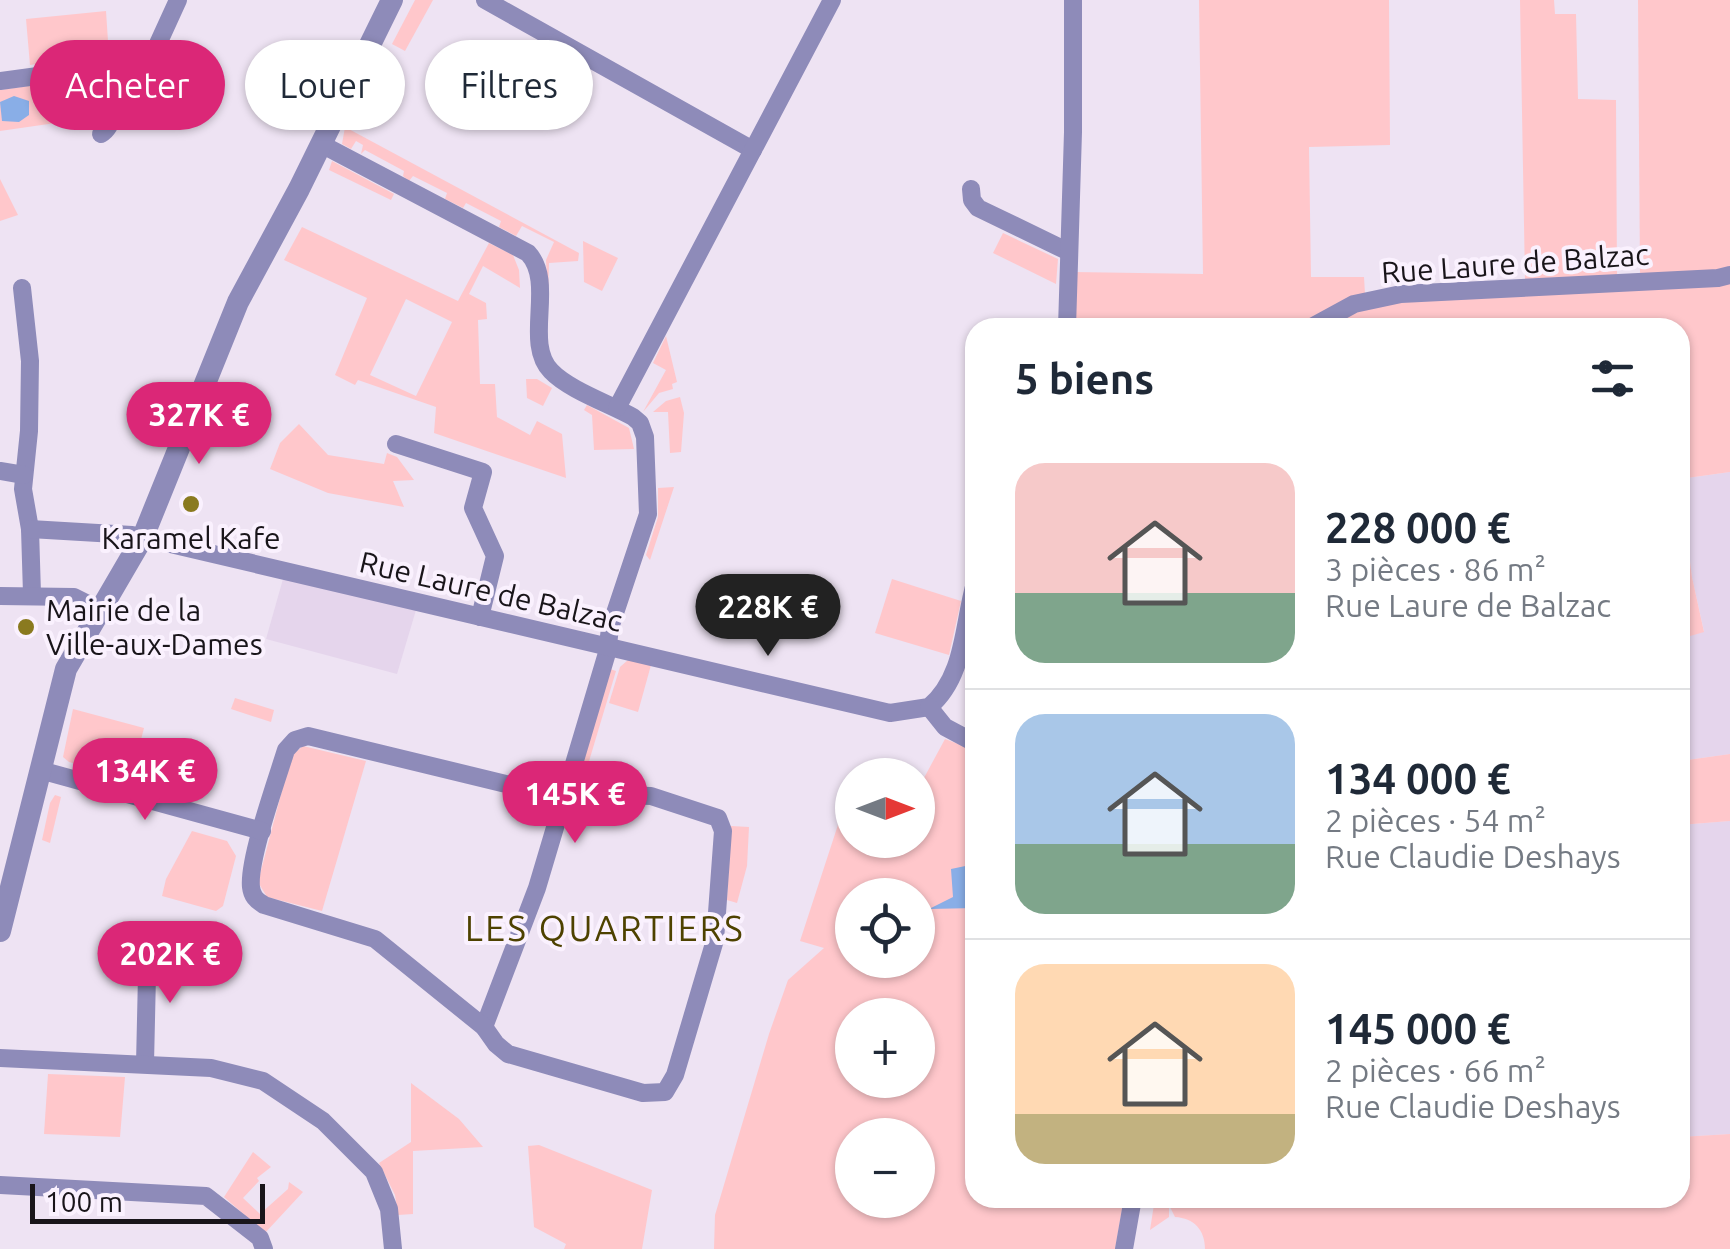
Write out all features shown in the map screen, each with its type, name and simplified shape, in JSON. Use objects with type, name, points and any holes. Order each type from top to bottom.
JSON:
[{"type":"street","points":[[158,40],[178,0]]},
{"type":"street","points":[[0,932],[7,874],[66,670],[143,537],[238,302],[392,0]]},
{"type":"street","points":[[484,0],[753,150]]},
{"type":"street","points":[[618,408],[832,0]]},
{"type":"street","points":[[1066,318],[1073,0]]},
{"type":"street","points":[[0,81],[30,77]]},
{"type":"street","points":[[101,134],[105,130]]},
{"type":"street","points":[[321,144],[528,253],[538,271],[544,363],[556,376],[618,408],[643,428],[648,514],[610,628],[566,794],[518,944],[484,1027]]},
{"type":"street","points":[[971,189],[978,208],[1067,251]]},
{"type":"street","name":"Rue Laure de Balzac","points":[[1328,318],[1354,304],[1401,294],[1730,275]]},
{"type":"street","points":[[22,288],[30,361],[23,489],[30,528],[32,594]]},
{"type":"street","points":[[396,444],[483,472],[474,508],[495,556],[480,617]]},
{"type":"street","points":[[0,471],[24,475]]},
{"type":"street","name":"Rue Laure de Balzac","points":[[30,528],[143,537],[890,712],[929,707]]},
{"type":"street","points":[[0,596],[81,598],[100,610]]},
{"type":"street","points":[[965,623],[951,680],[929,707],[944,728],[965,738]]},
{"type":"street","points":[[308,736],[539,792],[651,796],[713,813],[722,824],[715,940],[675,1074],[665,1092],[643,1093],[508,1054],[484,1027],[375,939],[259,902],[252,894],[250,880],[262,830],[286,750],[294,740],[308,736]]},
{"type":"street","points":[[40,770],[262,830]]},
{"type":"street","points":[[140,959],[147,975],[145,1064]]},
{"type":"street","points":[[0,1058],[211,1068],[247,1075],[280,1089],[355,1150],[380,1182],[389,1209],[393,1249]]},
{"type":"street","points":[[0,1185],[206,1196],[260,1238],[264,1249]]},
{"type":"street","points":[[1124,1249],[1131,1208]]},
{"type":"shaded area","points":[[415,0],[433,0],[405,51],[405,40],[394,40]]},
{"type":"shaded area","points":[[1199,0],[1389,0],[1390,145],[1309,147],[1311,277],[1364,277],[1365,294],[1316,318],[1074,318],[1074,272],[1203,274]]},
{"type":"shaded area","points":[[1520,0],[1554,0],[1555,14],[1576,14],[1578,99],[1616,100],[1617,276],[1525,280]]},
{"type":"shaded area","points":[[1638,0],[1730,0],[1730,269],[1640,275]]},
{"type":"shaded area","points":[[106,11],[108,40],[30,40],[30,65],[26,19]]},
{"type":"shaded area","points":[[30,86],[30,127],[0,131],[0,90]]},
{"type":"shaded area","points":[[344,130],[351,130],[579,253],[578,261],[549,263],[548,299],[546,260],[554,242],[522,226],[516,236],[499,227],[501,221],[466,203],[463,208],[445,199],[447,193],[413,176],[409,181],[403,176],[404,171],[365,150],[361,154],[363,145],[356,141],[351,149],[342,144]]},
{"type":"shaded area","points":[[332,161],[394,194],[391,200],[329,170]]},
{"type":"shaded area","points":[[0,179],[18,215],[0,221]]},
{"type":"shaded area","points":[[302,227],[458,301],[489,243],[513,255],[520,288],[483,266],[469,294],[486,303],[487,319],[478,320],[480,384],[495,384],[497,417],[530,435],[537,421],[562,434],[566,478],[434,433],[436,407],[358,380],[355,385],[335,375],[367,298],[284,260]],"holes":[[[406,299],[452,322],[416,396],[370,375]]]},
{"type":"shaded area","points":[[1003,233],[1058,259],[1056,284],[993,253]]},
{"type":"shaded area","points":[[583,241],[618,258],[602,291],[584,282]]},
{"type":"shaded area","points":[[1730,282],[1730,472],[1690,478],[1690,318],[1336,318],[1361,305]]},
{"type":"shaded area","points":[[666,336],[677,382],[672,384],[673,389],[659,393],[643,412],[666,370],[653,363]]},
{"type":"shaded area","points":[[526,379],[537,379],[552,388],[543,406],[527,398]]},
{"type":"shaded area","points":[[680,397],[684,413],[681,452],[670,453],[668,412],[653,412],[666,401]]},
{"type":"shaded area","points":[[587,405],[629,428],[634,449],[594,450],[592,415],[584,410]]},
{"type":"shaded area","points":[[299,424],[328,455],[384,464],[387,453],[397,457],[414,480],[393,481],[404,507],[328,493],[270,469],[280,443]]},
{"type":"shaded area","points":[[1730,472],[1730,754],[1690,760],[1690,636],[1704,631],[1690,561],[1690,478]]},
{"type":"shaded area","points":[[674,487],[650,560],[646,555],[658,517],[658,488]]},
{"type":"shaded area","points":[[1690,562],[1692,577],[1704,632],[1690,636]]},
{"type":"shaded area","points":[[283,579],[416,610],[397,674],[266,639]]},
{"type":"shaded area","points":[[892,579],[961,601],[949,655],[875,633]]},
{"type":"shaded area","points":[[628,660],[651,665],[638,712],[609,703],[620,667]]},
{"type":"shaded area","points":[[610,669],[616,671],[587,768],[581,766]]},
{"type":"shaded area","points":[[235,698],[274,710],[271,722],[231,709]]},
{"type":"shaded area","points":[[73,709],[144,728],[131,778],[69,762],[63,757]]},
{"type":"shaded area","points":[[945,739],[965,746],[965,1208],[1122,1208],[1115,1249],[714,1249],[715,1215],[788,980],[824,948],[800,941],[835,834],[835,858],[935,858],[935,758]]},
{"type":"shaded area","points":[[303,746],[366,761],[322,911],[267,897],[258,882],[291,756]]},
{"type":"shaded area","points":[[1730,754],[1730,821],[1690,824],[1690,760]]},
{"type":"shaded area","points":[[55,795],[61,797],[50,843],[42,840]]},
{"type":"shaded area","points":[[1730,821],[1730,1134],[1690,1136],[1690,824]]},
{"type":"shaded area","points":[[731,826],[749,827],[747,866],[737,903],[727,900]]},
{"type":"shaded area","points":[[192,831],[227,841],[236,856],[223,906],[216,911],[162,896],[166,879]]},
{"type":"shaded area","points":[[48,1074],[125,1077],[120,1137],[44,1134]]},
{"type":"shaded area","points":[[411,1083],[459,1119],[483,1147],[413,1151],[413,1214],[398,1215],[395,1195],[379,1163],[411,1142]]},
{"type":"shaded area","points":[[1730,1134],[1730,1249],[1205,1249],[1197,1226],[1175,1217],[1170,1208],[1690,1208],[1690,1136]]},
{"type":"shaded area","points":[[539,1145],[652,1190],[642,1249],[564,1249],[566,1244],[534,1227],[528,1146]]},
{"type":"shaded area","points":[[253,1152],[271,1167],[257,1178],[259,1181],[243,1198],[260,1214],[288,1189],[289,1182],[303,1192],[265,1233],[224,1197]]},
{"type":"shaded area","points":[[1153,1208],[1169,1208],[1169,1217],[1150,1230]]},
{"type":"water","points":[[14,96],[29,101],[29,115],[19,122],[2,121],[0,102]]},
{"type":"water","points":[[965,866],[965,908],[935,909],[953,897],[951,869]]},
{"type":"place","name":"Karamel Kafe","points":[[191,504]]},
{"type":"place","name":"Mairie de la Ville-aux-Dames","points":[[26,627]]},
{"type":"district","name":"LES QUARTIERS","points":[[605,928]]}]
